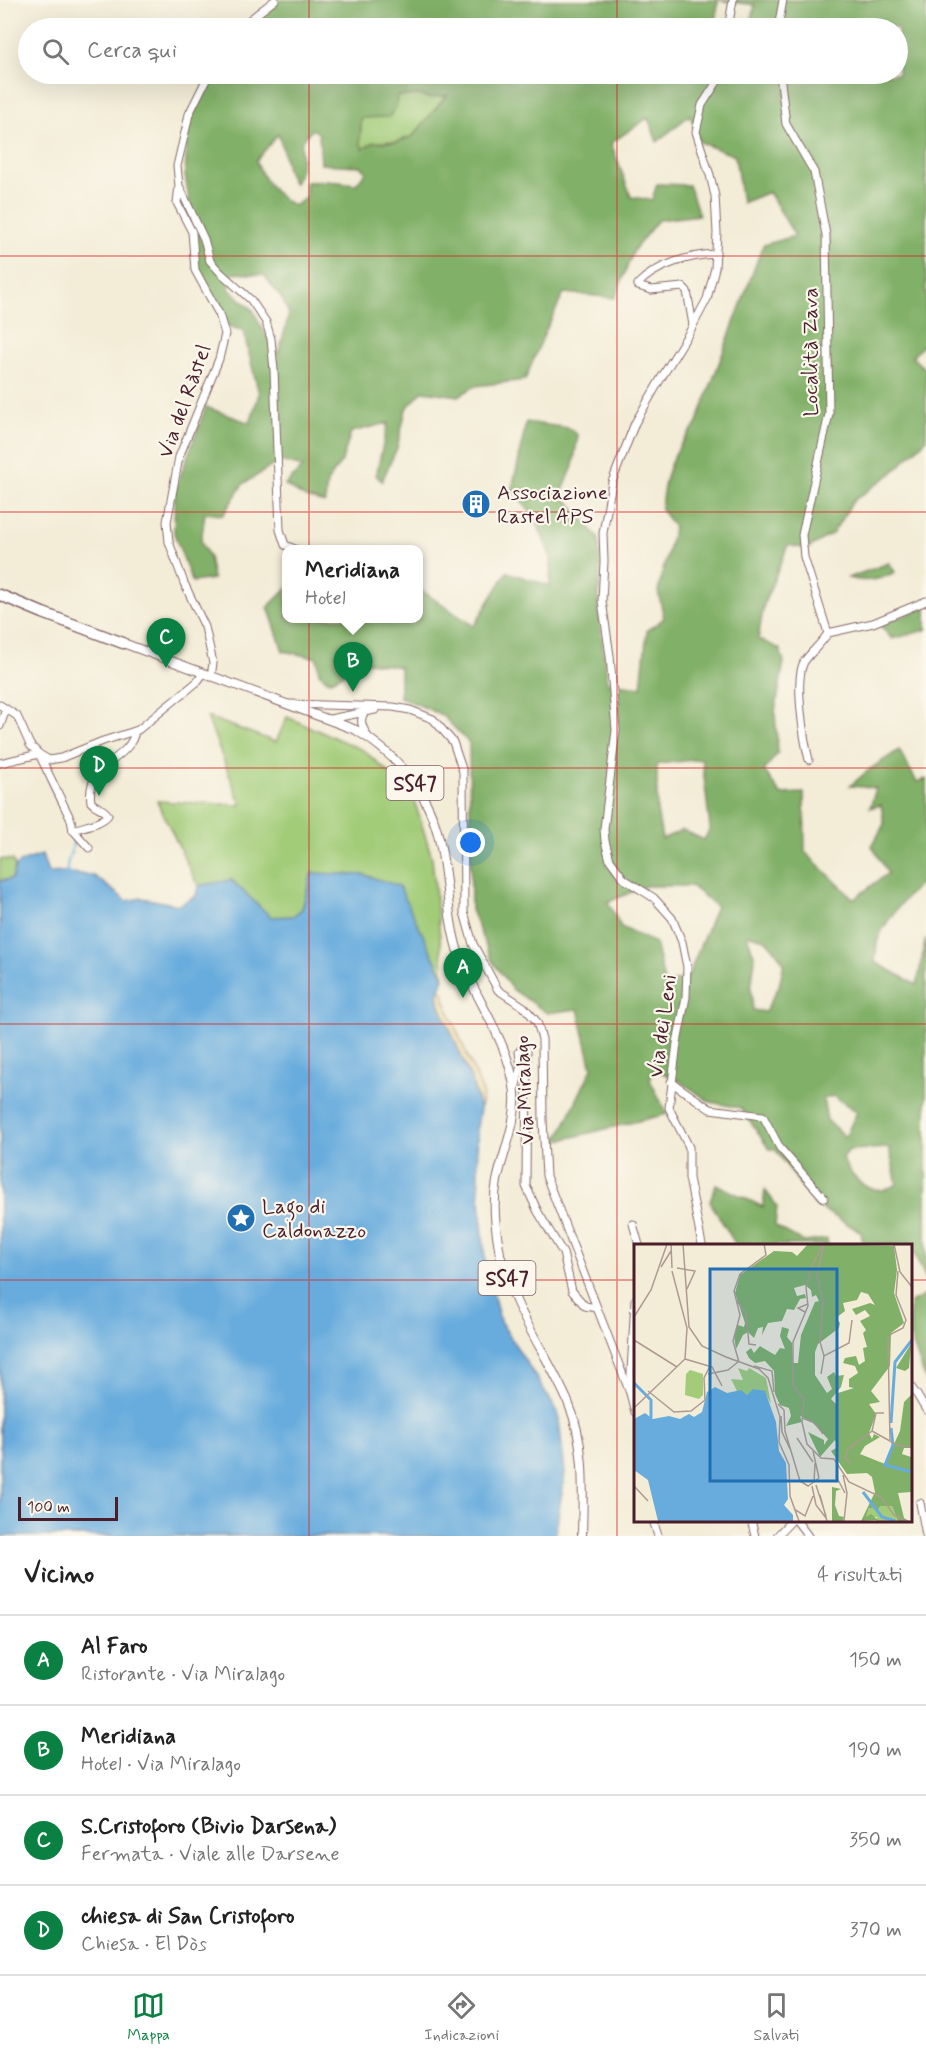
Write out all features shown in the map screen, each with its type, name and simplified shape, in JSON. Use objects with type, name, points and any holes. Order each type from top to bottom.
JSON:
[{"type":"highway","name":"SS47","points":[[0,595],[123,643]]},
{"type":"main road","name":"SS47","points":[[123,643],[347,726],[368,737],[395,760],[422,793],[433,818],[440,843],[450,916],[459,954],[512,1072],[514,1112],[496,1183],[495,1222],[510,1287],[523,1317],[568,1402],[576,1426],[581,1452],[582,1536]]},
{"type":"street","points":[[252,18],[275,0]]},
{"type":"street","points":[[730,18],[733,0]]},
{"type":"street","points":[[780,18],[783,0]]},
{"type":"street","name":"Via del Ràstel","points":[[204,84],[189,114],[177,166],[179,186],[177,203],[192,232],[195,270],[219,314],[225,334],[219,358],[179,457],[167,522],[169,542],[184,583],[205,627],[213,663],[207,675]]},
{"type":"street","name":"Via dei Leni","points":[[702,1244],[688,1178],[689,1147],[669,1108],[686,997],[687,967],[682,942],[672,918],[654,898],[624,879],[610,860],[605,841],[604,829],[616,730],[610,656],[602,601],[603,533],[612,482],[635,423],[707,299],[715,268],[717,233],[715,196],[696,132],[702,105],[716,84]]},
{"type":"street","name":"Località Zava","points":[[781,84],[786,124],[814,172],[826,235],[829,414],[802,535],[804,557],[828,633]]},
{"type":"street","points":[[179,186],[204,239],[210,261],[251,300],[267,322],[274,370],[280,530],[285,545]]},
{"type":"street","points":[[693,325],[687,291],[683,287],[651,290],[638,286],[638,284],[645,276],[687,258],[716,254]]},
{"type":"street","points":[[809,760],[800,702],[801,673],[804,663],[828,633],[873,623],[926,601]]},
{"type":"street","points":[[0,726],[3,707],[17,716],[30,745],[39,754],[49,760],[61,758],[102,741],[135,731],[207,675]]},
{"type":"street","points":[[286,704],[393,707]]},
{"type":"street","points":[[336,705],[328,712],[329,719],[393,707]]},
{"type":"street","name":"Via Miralago","points":[[393,707],[410,710],[433,719],[453,742],[463,772],[464,912],[473,944],[498,990],[524,1007],[537,1022],[542,1039],[546,1176],[634,1408]]},
{"type":"street","points":[[365,711],[361,723],[368,737]]},
{"type":"street","points":[[73,830],[102,821],[108,815],[105,810],[95,807],[91,802],[90,792],[94,777],[126,748],[135,731]]},
{"type":"street","points":[[0,763],[39,754]]},
{"type":"street","points":[[39,754],[73,830],[89,848]]},
{"type":"street","points":[[514,1091],[521,1066],[519,1052],[522,1048],[527,1049],[526,1186],[538,1212],[563,1253],[572,1291],[585,1306],[597,1308]]},
{"type":"street","points":[[672,1082],[710,1109],[763,1116],[780,1148],[824,1198]]},
{"type":"street","points":[[633,1224],[639,1244]]},
{"type":"street","points":[[630,1393],[634,1319]]},
{"type":"street","points":[[921,1398],[926,1410]]},
{"type":"street","points":[[920,1503],[926,1535]]},
{"type":"street","points":[[653,1521],[658,1536]]},
{"type":"street","points":[[751,1521],[755,1536]]},
{"type":"street","points":[[777,1536],[793,1521]]},
{"type":"street","points":[[795,1521],[808,1536]]},
{"type":"green space","points":[[280,0],[718,0],[717,18],[256,18]]},
{"type":"green space","points":[[718,0],[926,0],[926,342],[912,357],[926,370],[926,440],[891,474],[853,501],[833,533],[807,549],[788,545],[764,604],[758,639],[780,649],[784,662],[775,712],[778,753],[764,770],[780,794],[804,793],[805,852],[854,899],[888,873],[872,846],[884,824],[881,805],[870,808],[876,788],[850,786],[870,769],[899,750],[917,782],[926,779],[926,879],[890,918],[877,943],[875,962],[917,985],[926,938],[926,1279],[911,1244],[863,1244],[861,1232],[815,1205],[775,1149],[769,1149],[741,1108],[710,1102],[681,1082],[655,1069],[650,1080],[667,1114],[557,1141],[592,1068],[578,1009],[547,1013],[512,989],[492,961],[471,910],[469,743],[442,715],[400,697],[400,667],[368,662],[329,681],[319,673],[317,658],[283,651],[268,607],[282,593],[282,623],[423,623],[423,592],[474,626],[507,572],[550,586],[551,558],[535,518],[512,488],[526,422],[568,428],[578,435],[573,466],[562,493],[599,539],[598,607],[608,683],[641,687],[647,631],[664,618],[658,591],[674,527],[661,509],[667,474],[675,454],[696,425],[763,245],[795,236],[769,192],[742,203],[735,156],[699,142],[690,115],[657,142],[648,118],[611,143],[631,197],[652,200],[657,184],[689,185],[699,215],[658,220],[634,250],[615,298],[564,293],[525,380],[475,386],[459,396],[423,391],[406,409],[397,448],[382,481],[376,475],[388,423],[351,432],[342,461],[327,482],[325,503],[306,498],[285,485],[303,467],[280,461],[243,484],[223,515],[205,513],[201,542],[209,557],[213,579],[192,582],[174,533],[175,490],[206,407],[250,423],[259,394],[243,330],[229,327],[195,266],[195,238],[185,175],[188,123],[206,84],[908,84],[908,18],[752,18],[755,5]],"holes":[[[419,95],[429,98],[447,95],[413,136],[396,142],[374,142],[363,149],[360,142],[361,118],[389,117],[396,107],[397,96]],[[313,129],[319,134],[321,164],[361,166],[366,172],[356,184],[329,181],[306,182],[306,197],[294,206],[271,187],[256,161],[278,134],[288,172],[294,184],[300,171],[301,145]],[[233,273],[264,275],[282,299],[289,314],[279,353],[265,334],[253,310],[229,289]],[[702,759],[710,828],[704,840],[683,830],[662,839],[657,810],[657,764]],[[646,886],[691,886],[716,906],[688,977],[665,985],[655,943],[621,927],[608,902]],[[747,935],[765,940],[784,963],[779,986],[765,1012],[753,1010],[751,989],[755,958]],[[833,1096],[857,1112],[845,1137],[827,1120],[823,1099]],[[889,1148],[897,1184],[885,1190],[876,1190],[863,1185],[849,1170],[842,1158],[849,1150]]]},
{"type":"green space","points":[[419,95],[429,98],[448,95],[413,136],[363,149],[360,143],[361,118],[396,96]]},
{"type":"green space","points":[[889,563],[895,572],[883,577],[872,580],[848,578]]},
{"type":"green space","points":[[926,607],[926,630],[892,639],[880,625]]},
{"type":"green space","points":[[207,717],[276,742],[287,717],[363,750],[412,793],[432,858],[444,978],[398,886],[312,873],[302,909],[293,916],[271,918],[232,880],[198,886],[157,801],[241,805]]},
{"type":"green space","points":[[0,859],[13,860],[15,867],[12,879],[0,881]]},
{"type":"green space","points":[[716,1184],[763,1207],[765,1190],[777,1206],[775,1226],[804,1242],[827,1239],[828,1244],[735,1244],[710,1202]]},
{"type":"green space","points":[[926,1295],[926,1381],[911,1339],[911,1302]]},
{"type":"sand","points":[[439,988],[444,994],[444,1000],[483,1093],[480,1109],[471,1079],[440,1006]]},
{"type":"water","name":"Lago di Caldonazzo","points":[[42,855],[48,873],[66,872],[94,876],[127,901],[142,898],[179,905],[196,896],[198,886],[231,880],[271,917],[293,916],[302,909],[312,873],[365,875],[399,886],[444,978],[438,995],[440,1006],[471,1079],[480,1109],[477,1127],[478,1175],[485,1261],[500,1321],[558,1412],[565,1473],[555,1536],[0,1536],[0,881],[12,879],[15,867],[21,862]]},
{"type":"waterway","points":[[48,779],[69,826]]},
{"type":"waterway","points":[[67,872],[68,860],[73,848],[71,831]]},
{"type":"place","name":"Associazione Rastel APS","points":[[476,504]]},
{"type":"place","name":"S.Cristoforo (Bivio Darsena)","points":[[166,668]]},
{"type":"place","name":"Meridiana","points":[[353,692]]},
{"type":"place","name":"chiesa di San Cristoforo","points":[[99,796]]},
{"type":"place","name":"Al Faro","points":[[463,998]]},
{"type":"place","name":"Lago di Caldonazzo","points":[[241,1218]]}]
